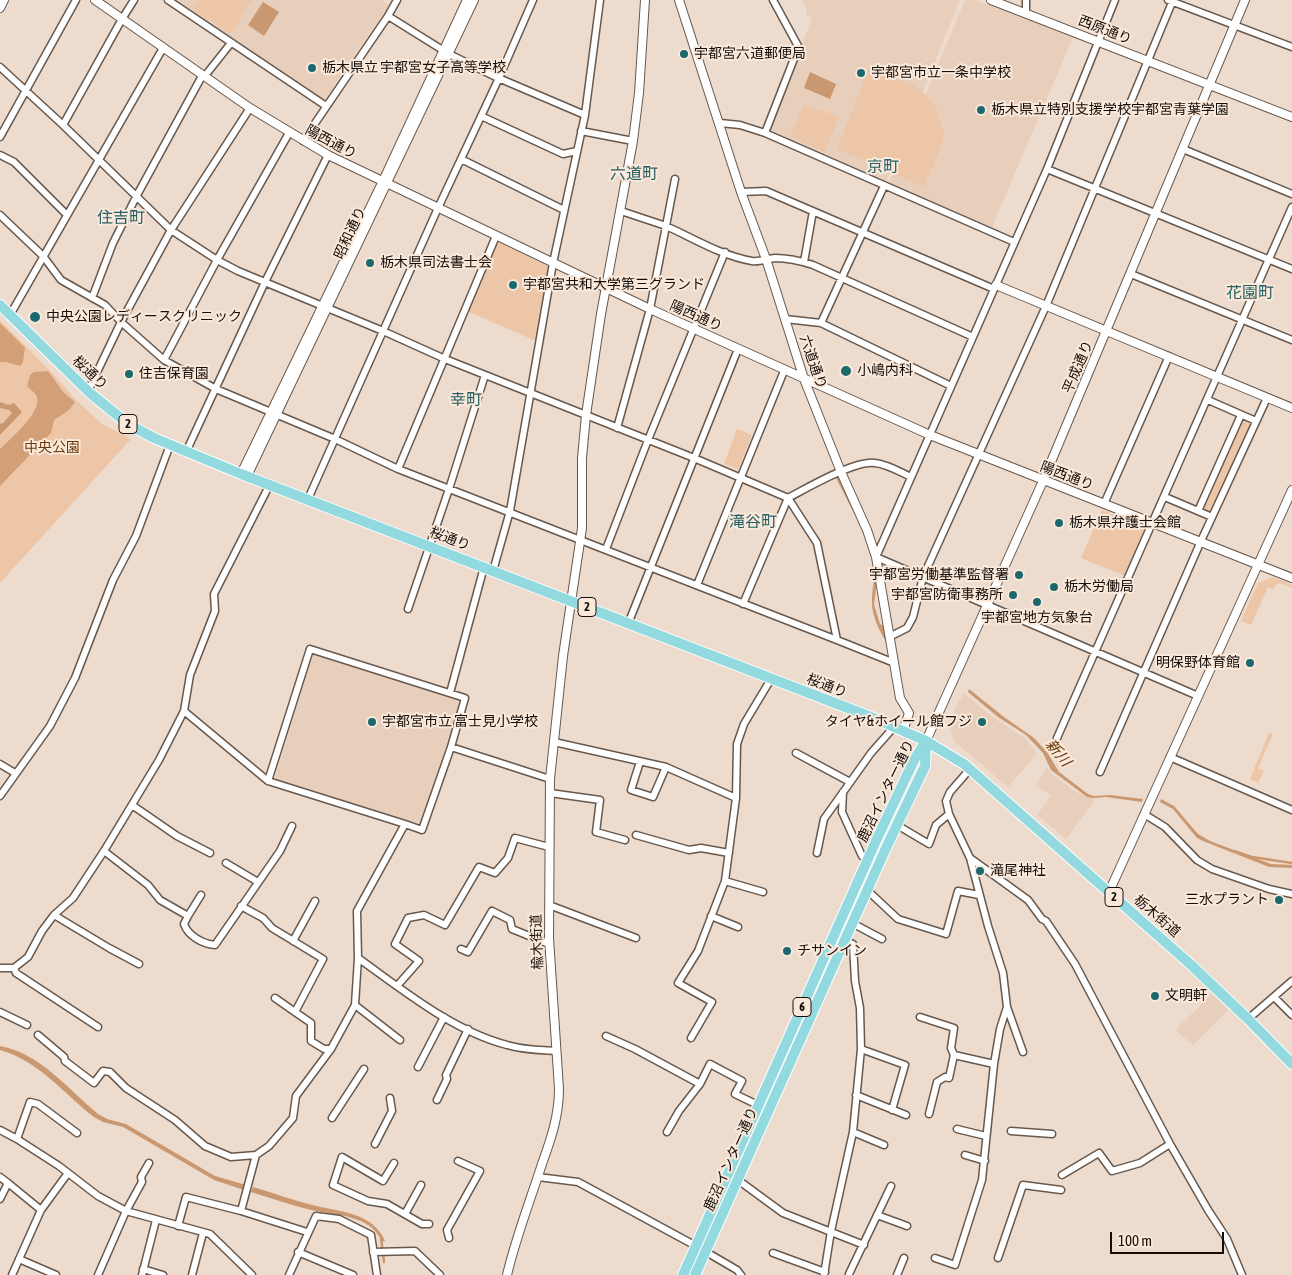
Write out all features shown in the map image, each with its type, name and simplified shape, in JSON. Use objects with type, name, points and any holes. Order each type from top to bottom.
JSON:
[{"type":"main road","name":"桜通り","points":[[0,305],[88,391],[128,424],[170,445],[570,600],[926,741]]},
{"type":"main road","name":"栃木街道","points":[[926,741],[951,755],[970,770],[1109,892],[1190,964],[1292,1064]]},
{"type":"main road","name":"鹿沼インター通り","points":[[683,1275],[845,941],[925,766],[926,741]]},
{"type":"main road","name":"鹿沼インター通り","points":[[695,1275],[738,1180],[763,1108],[875,843],[914,760],[926,741]]},
{"type":"street","points":[[0,8],[4,0]]},
{"type":"street","points":[[0,137],[76,0]]},
{"type":"street","name":"陽西通り","points":[[95,0],[250,108],[328,156],[650,309],[930,435],[1292,578]]},
{"type":"street","points":[[63,125],[134,0]]},
{"type":"street","points":[[168,0],[326,106]]},
{"type":"street","points":[[302,141],[397,0]]},
{"type":"street","name":"昭和通り","points":[[446,53],[467,0]]},
{"type":"street","name":"昭和通り","points":[[244,475],[446,53],[474,0]]},
{"type":"street","points":[[308,499],[533,0]]},
{"type":"street","points":[[450,693],[489,569],[510,511],[553,263],[584,115],[600,0]]},
{"type":"street","name":"楡木街道","points":[[507,1275],[516,1241],[553,1133],[558,1108],[559,1089],[549,944],[550,779],[570,600],[583,517],[582,458],[586,416],[595,347],[633,141],[639,93],[645,0]]},
{"type":"street","name":"六道通り","points":[[680,0],[741,192],[766,259],[804,379],[841,472],[867,530],[876,557],[892,662],[900,698],[909,713],[899,729]]},
{"type":"street","points":[[765,133],[798,46],[773,0]]},
{"type":"street","name":"西原通り","points":[[992,0],[1292,117]]},
{"type":"street","points":[[1026,0],[1026,13]]},
{"type":"street","points":[[1115,0],[1047,169],[876,557],[1143,674],[1198,696]]},
{"type":"street","name":"平成通り","points":[[926,741],[1108,331],[1245,0]]},
{"type":"street","points":[[889,640],[907,628],[913,617],[923,577],[1046,306],[1172,1],[1292,47]]},
{"type":"street","points":[[388,16],[446,53],[584,115]]},
{"type":"street","points":[[92,298],[114,242],[136,197],[203,76],[230,43]]},
{"type":"street","points":[[10,314],[163,48]]},
{"type":"street","points":[[0,67],[171,230],[217,260],[445,359],[694,458],[788,498],[817,543],[837,640]]},
{"type":"street","points":[[88,391],[121,322],[171,230],[250,108]]},
{"type":"street","points":[[481,116],[562,154],[577,151]]},
{"type":"street","points":[[720,123],[740,125],[765,133],[1014,242]]},
{"type":"street","points":[[581,131],[633,141]]},
{"type":"street","points":[[164,360],[288,133]]},
{"type":"street","points":[[1182,149],[1292,194]]},
{"type":"street","points":[[0,155],[14,162],[67,215]]},
{"type":"street","points":[[186,452],[265,282],[328,156]]},
{"type":"street","points":[[461,159],[564,210]]},
{"type":"street","points":[[1047,169],[1292,269]]},
{"type":"street","points":[[616,428],[650,309],[674,179]]},
{"type":"street","points":[[821,323],[884,186]]},
{"type":"street","points":[[741,192],[766,191],[1292,408]]},
{"type":"street","points":[[1057,738],[1292,207]]},
{"type":"street","points":[[621,211],[666,226],[725,252],[750,260],[777,258],[804,262],[842,277],[973,338]]},
{"type":"street","points":[[804,262],[813,211]]},
{"type":"street","points":[[0,215],[43,256],[61,280],[105,305],[121,322],[164,360],[216,389],[335,439],[398,469],[510,511],[892,662]]},
{"type":"street","points":[[398,469],[496,236]]},
{"type":"street","points":[[606,549],[648,440],[725,252]]},
{"type":"street","points":[[1131,274],[1292,340]]},
{"type":"street","points":[[786,319],[821,323],[951,386]]},
{"type":"street","points":[[628,624],[738,349]]},
{"type":"street","points":[[1104,504],[1169,356]]},
{"type":"street","points":[[697,585],[784,370]]},
{"type":"street","points":[[408,609],[450,489],[485,375]]},
{"type":"street","points":[[1100,772],[1200,542],[1267,398]]},
{"type":"street","points":[[1208,400],[1256,420]]},
{"type":"street","points":[[1198,511],[1241,414]]},
{"type":"street","points":[[0,796],[50,726],[75,678],[113,580],[136,536],[170,445]]},
{"type":"street","points":[[743,604],[788,498],[841,472],[867,463],[876,463],[912,477]]},
{"type":"street","points":[[0,968],[14,968],[28,957],[42,931],[54,915],[73,898],[160,760],[184,711],[190,675],[215,611],[214,594],[270,484]]},
{"type":"street","points":[[1109,892],[1292,490]]},
{"type":"street","points":[[1164,497],[1212,517]]},
{"type":"street","points":[[184,711],[268,781],[422,830],[451,747],[465,698],[310,649],[268,781]]},
{"type":"street","points":[[691,1038],[712,1002],[678,983],[698,951],[725,881],[736,798],[737,744],[744,724],[771,679]]},
{"type":"street","points":[[817,853],[824,819],[871,753],[899,729]]},
{"type":"street","points":[[554,742],[666,767],[736,798]]},
{"type":"street","points":[[451,747],[550,779]]},
{"type":"street","points":[[796,753],[850,782]]},
{"type":"street","points":[[1170,757],[1292,810]]},
{"type":"street","points":[[640,762],[631,790],[653,797],[666,767]]},
{"type":"street","points":[[0,764],[15,773]]},
{"type":"street","points":[[970,770],[948,795],[946,801],[949,814],[970,858],[979,895],[1003,973],[1007,1006],[1024,1052]]},
{"type":"street","points":[[550,792],[600,800],[596,832],[625,840]]},
{"type":"street","points":[[843,792],[842,812],[862,856]]},
{"type":"street","points":[[132,805],[177,836],[210,853]]},
{"type":"street","points":[[897,825],[929,844],[936,825],[949,814]]},
{"type":"street","points":[[1144,814],[1165,827],[1197,860],[1212,869],[1269,889],[1292,894]]},
{"type":"street","points":[[38,1035],[64,1056],[65,1061],[94,1083],[103,1071],[110,1072],[126,1088],[175,1120],[206,1146],[231,1157],[256,1155],[268,1146],[293,1118],[296,1096],[331,1049],[355,1005],[358,958],[357,911],[405,824]]},
{"type":"street","points":[[201,895],[184,924],[186,931],[207,944],[215,945],[280,851],[292,826]]},
{"type":"street","points":[[636,835],[689,850],[701,848],[729,853]]},
{"type":"street","points":[[397,986],[419,961],[395,944],[408,918],[424,915],[445,925],[479,867],[495,873],[508,858],[515,838],[549,847]]},
{"type":"street","points":[[104,851],[148,885],[160,900],[188,916]]},
{"type":"street","points":[[970,858],[1024,897],[1042,919],[1046,921],[1076,964],[1170,1144],[1227,1239],[1242,1275]]},
{"type":"street","points":[[226,864],[258,882]]},
{"type":"street","points":[[725,881],[763,892]]},
{"type":"street","points":[[867,890],[898,919],[946,934],[958,891],[979,895]]},
{"type":"street","points":[[293,941],[314,901]]},
{"type":"street","points":[[549,905],[636,938]]},
{"type":"street","points":[[241,906],[263,918],[272,928],[323,959],[295,1012]]},
{"type":"street","points":[[461,950],[468,952],[492,911],[510,920],[512,929],[549,944]]},
{"type":"street","points":[[54,915],[139,964]]},
{"type":"street","points":[[711,916],[738,928]]},
{"type":"street","points":[[852,923],[882,938]]},
{"type":"street","points":[[773,1253],[825,1273],[853,1132],[861,1049],[860,1008],[855,981],[853,944],[845,941]]},
{"type":"street","points":[[358,958],[444,1017],[468,1029],[506,1045],[528,1050],[556,1051]]},
{"type":"street","points":[[14,968],[16,973],[98,1027]]},
{"type":"street","points":[[1248,1020],[1292,981]]},
{"type":"street","points":[[1274,997],[1292,1015]]},
{"type":"street","points":[[275,998],[311,1023],[311,1041],[324,1049],[331,1049]]},
{"type":"street","points":[[355,1005],[400,1040]]},
{"type":"street","points":[[935,1258],[956,1265],[982,1180],[994,1064],[1000,1028],[1007,1006]]},
{"type":"street","points":[[0,1012],[27,1026]]},
{"type":"street","points":[[418,1068],[444,1017]]},
{"type":"street","points":[[920,1017],[954,1028],[952,1048],[954,1056],[949,1078],[945,1077],[937,1082],[929,1114]]},
{"type":"street","points":[[437,1100],[447,1080],[446,1074],[468,1029]]},
{"type":"street","points":[[606,1036],[635,1049],[700,1084]]},
{"type":"street","points":[[861,1049],[905,1065],[892,1110]]},
{"type":"street","points":[[954,1056],[994,1064]]},
{"type":"street","points":[[667,1132],[679,1110],[700,1084],[710,1064],[742,1080],[735,1094],[763,1108]]},
{"type":"street","points":[[332,1118],[364,1069]]},
{"type":"street","points":[[856,1095],[906,1115]]},
{"type":"street","points":[[375,1144],[392,1111],[390,1098]]},
{"type":"street","points":[[17,1139],[30,1102],[38,1104],[77,1133]]},
{"type":"street","points":[[958,1129],[986,1136]]},
{"type":"street","points":[[0,1130],[68,1173],[98,1196],[126,1211],[210,1234],[248,1274]]},
{"type":"street","points":[[1011,1131],[1052,1134]]},
{"type":"street","points":[[853,1132],[884,1145]]},
{"type":"street","points":[[1062,1175],[1099,1153],[1112,1171],[1140,1163],[1170,1144]]},
{"type":"street","points":[[241,1211],[256,1155]]},
{"type":"street","points":[[965,1155],[985,1160]]},
{"type":"street","points":[[394,1163],[383,1181],[342,1157],[333,1185],[368,1201],[387,1204],[422,1224],[429,1224]]},
{"type":"street","points":[[449,1238],[447,1230],[480,1171],[458,1161]]},
{"type":"street","points":[[98,1275],[126,1211],[142,1182],[141,1177],[149,1163]]},
{"type":"street","points":[[12,1275],[41,1210],[68,1173]]},
{"type":"street","points":[[0,1177],[41,1210]]},
{"type":"street","points":[[538,1177],[578,1182],[706,1251],[737,1270],[741,1275]]},
{"type":"street","points":[[738,1180],[784,1213],[832,1231],[864,1246]]},
{"type":"street","points":[[0,1199],[8,1183]]},
{"type":"street","points":[[405,1214],[421,1185]]},
{"type":"street","points":[[998,1258],[1023,1185],[1061,1190]]},
{"type":"street","points":[[849,1274],[864,1246],[890,1186]]},
{"type":"street","points":[[178,1226],[186,1197],[241,1211],[307,1232]]},
{"type":"street","points":[[878,1215],[907,1226]]},
{"type":"street","points":[[289,1275],[307,1232],[316,1216],[338,1219],[371,1235],[377,1275]]},
{"type":"street","points":[[156,1220],[142,1272],[163,1275]]},
{"type":"street","points":[[192,1275],[203,1233]]},
{"type":"street","points":[[373,1252],[415,1251],[440,1275]]},
{"type":"street","points":[[298,1252],[353,1275]]},
{"type":"street","points":[[900,1274],[904,1258]]},
{"type":"street","points":[[19,1259],[56,1275]]},
{"type":"shaded area","name":"栃木県立 宇都宮女子高等学校","points":[[176,0],[382,0],[389,5],[324,100]]},
{"type":"shaded area","name":"宇都宮市立一条中学校","points":[[802,0],[960,0],[886,182],[771,131],[770,128],[812,18],[806,15],[807,8]]},
{"type":"shaded area","name":"栃木県立特別支援学校宇都宮青葉学園","points":[[965,0],[976,0],[1073,37],[992,227],[889,183]]},
{"type":"shaded area","points":[[263,2],[279,12],[264,36],[248,25]]},
{"type":"shaded area","points":[[810,72],[836,84],[830,99],[804,88]]},
{"type":"shaded area","points":[[0,323],[25,348],[23,362],[20,366],[0,362]]},
{"type":"shaded area","points":[[48,371],[64,393],[75,402],[69,410],[54,420],[51,433],[0,486],[0,449],[25,424],[36,408],[36,395],[27,386],[30,375],[34,372]]},
{"type":"shaded area","points":[[0,402],[9,405],[14,403],[22,412],[0,435],[0,423],[2,424],[12,413],[9,410],[0,408]]},
{"type":"shaded area","points":[[838,477],[869,540],[878,571],[874,605],[880,624],[884,626],[886,641],[877,624],[873,610],[873,559],[861,528],[836,478]]},
{"type":"shaded area","name":"宇都宮市立 富士見小学校","points":[[313,653],[461,699],[421,824],[274,780]]},
{"type":"shaded area","points":[[969,689],[1034,738],[1047,752],[1059,772],[1088,794],[1143,799],[1142,802],[1106,797],[1087,797],[1051,770],[1043,753],[1026,735],[998,717],[968,692]]},
{"type":"shaded area","points":[[964,693],[991,716],[1026,739],[1037,754],[1008,787],[954,741],[949,723]]},
{"type":"shaded area","points":[[1047,768],[1053,775],[1076,792],[1095,800],[1066,839],[1037,815],[1051,796],[1036,785]]},
{"type":"shaded area","points":[[1161,799],[1174,806],[1198,834],[1210,841],[1271,864],[1292,865],[1292,868],[1269,867],[1197,838],[1173,809],[1160,802]]},
{"type":"shaded area","points":[[1212,994],[1228,1010],[1193,1045],[1175,1030]]},
{"type":"shaded area","points":[[0,1046],[15,1050],[41,1064],[98,1114],[107,1119],[126,1124],[215,1176],[246,1185],[244,1190],[214,1180],[123,1127],[103,1122],[94,1117],[39,1070],[14,1055],[0,1050]]},
{"type":"shaded area","points":[[253,1187],[308,1204],[356,1215],[373,1225],[385,1241],[382,1242],[370,1226],[361,1221],[341,1215],[311,1210],[251,1192]]},
{"type":"green space","points":[[200,0],[252,0],[231,34],[193,10]]},
{"type":"green space","points":[[870,67],[911,84],[924,93],[935,106],[944,134],[942,144],[924,187],[837,149]]},
{"type":"green space","points":[[805,104],[839,118],[824,152],[790,136]]},
{"type":"green space","name":"宇都宮共和大学第三グランド","points":[[500,243],[550,269],[536,341],[467,311],[497,244]]},
{"type":"green space","name":"中央公園","points":[[0,320],[76,400],[102,424],[131,439],[0,583]]},
{"type":"green space","points":[[1242,418],[1252,421],[1210,514],[1201,510]]},
{"type":"green space","points":[[737,429],[752,435],[738,469],[724,464]]},
{"type":"green space","points":[[1102,510],[1145,528],[1125,576],[1081,558]]},
{"type":"green space","points":[[1273,577],[1292,585],[1292,588],[1280,583],[1273,589],[1268,587],[1251,625],[1241,621],[1258,583]]},
{"type":"green space","points":[[1269,733],[1273,734],[1258,768],[1264,771],[1258,783],[1250,779]]},
{"type":"waterway","name":"新川","points":[[1234,851],[1252,857],[1292,863]]},
{"type":"waterway","points":[[381,1238],[384,1262]]},
{"type":"place","name":"宇都宮六道郵便局","points":[[684,54]]},
{"type":"place","name":"栃木県立 宇都宮女子高等学校","points":[[312,68]]},
{"type":"place","name":"宇都宮市立一条中学校","points":[[861,73]]},
{"type":"place","name":"栃木県立特別支援学校宇都宮青葉学園","points":[[981,110]]},
{"type":"place","name":"栃木県司法書士会","points":[[370,263]]},
{"type":"place","name":"宇都宮共和大学第三グランド","points":[[513,285]]},
{"type":"place","name":"中央公園レディースクリニック","points":[[35,317]]},
{"type":"place","name":"小嶋内科","points":[[846,371]]},
{"type":"place","name":"住吉保育園","points":[[129,374]]},
{"type":"place","name":"栃木県弁護士会館","points":[[1059,523]]},
{"type":"place","name":"宇都宮労働基準監督署","points":[[1019,575]]},
{"type":"place","name":"栃木労働局","points":[[1054,587]]},
{"type":"place","name":"宇都宮防衛事務所","points":[[1013,595]]},
{"type":"place","name":"宇都宮地方気象台","points":[[1037,602]]},
{"type":"place","name":"明保野体育館","points":[[1250,663]]},
{"type":"place","name":"宇都宮市立 富士見小学校","points":[[372,722]]},
{"type":"place","name":"タイヤ&ホイール館フジ","points":[[982,722]]},
{"type":"place","name":"滝尾神社","points":[[980,871]]},
{"type":"place","name":"三水プラント","points":[[1279,900]]},
{"type":"place","name":"チサンイン","points":[[787,951]]},
{"type":"place","name":"文明軒","points":[[1155,996]]},
{"type":"district","name":"京町","points":[[883,167]]},
{"type":"district","name":"六道町","points":[[634,174]]},
{"type":"district","name":"住吉町","points":[[121,218]]},
{"type":"district","name":"花園町","points":[[1250,293]]},
{"type":"district","name":"幸町","points":[[466,400]]},
{"type":"district","name":"滝谷町","points":[[753,522]]}]
